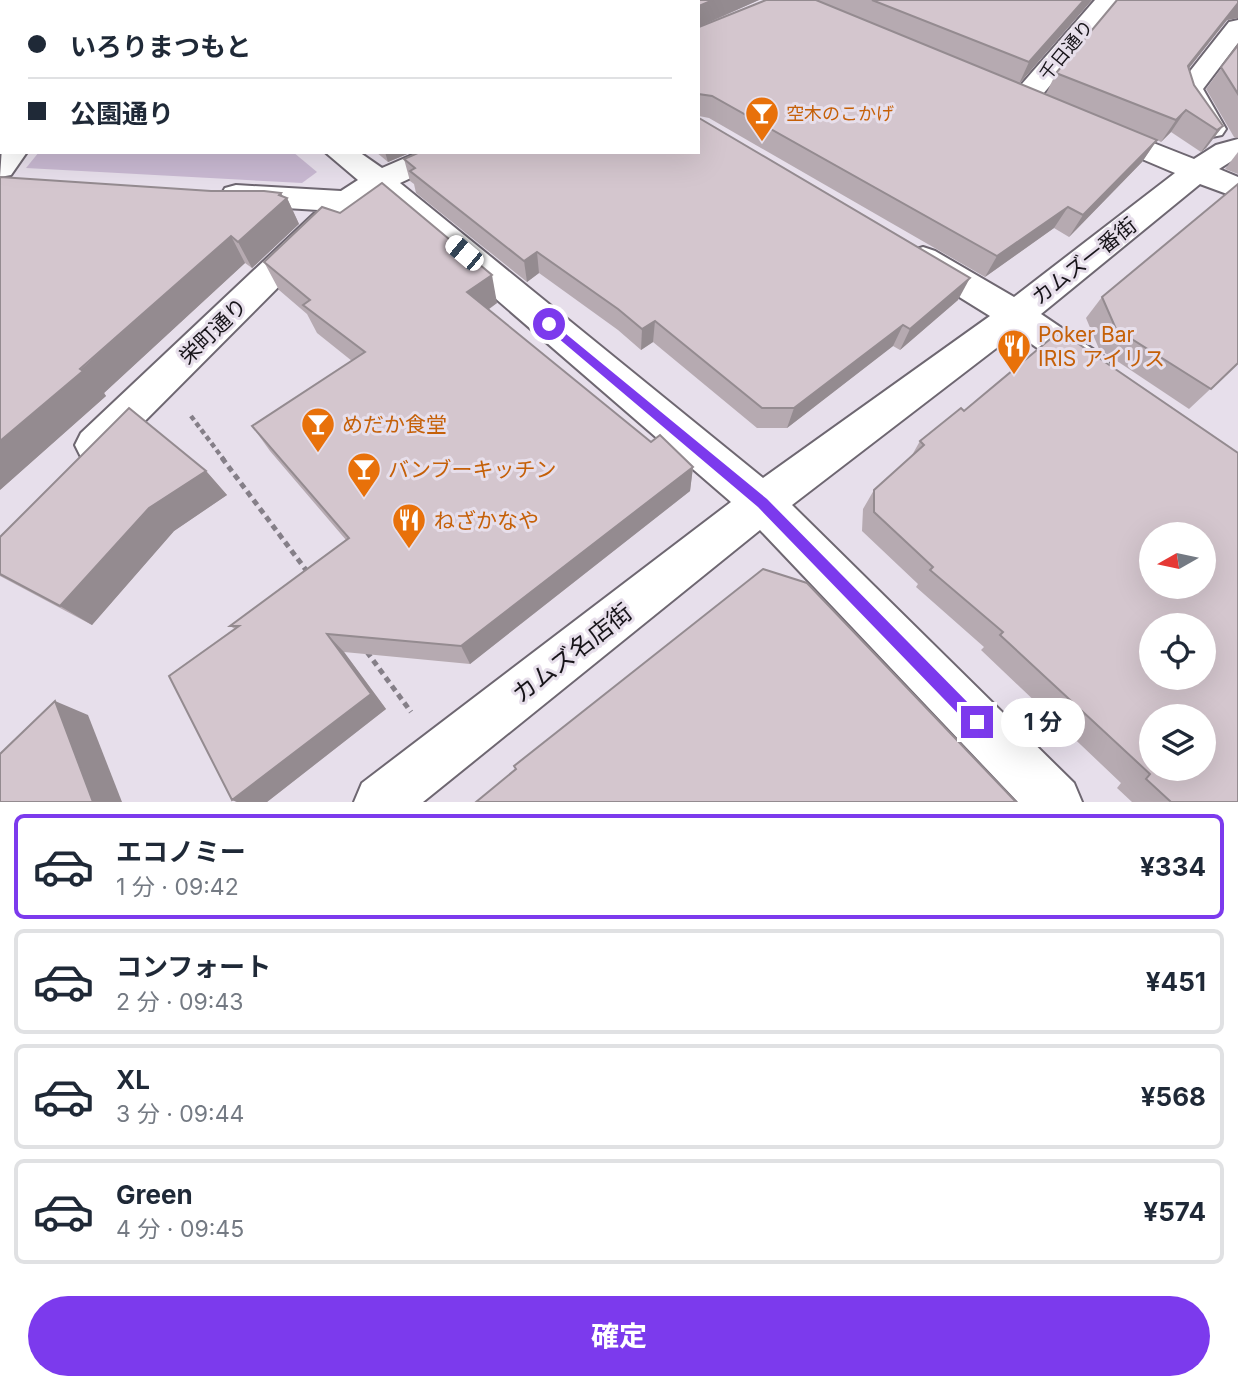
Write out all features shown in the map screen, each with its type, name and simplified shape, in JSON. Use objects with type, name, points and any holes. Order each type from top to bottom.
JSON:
[{"type":"street","name":"千日通り","points":[[1024,99],[1108,0]]},
{"type":"street","points":[[1232,150],[1196,105],[1189,89],[1238,27]]},
{"type":"street","points":[[998,88],[1048,110]]},
{"type":"street","points":[[1073,120],[1238,188]]},
{"type":"street","name":"カムズ一番街","points":[[762,503],[1016,315],[1197,171],[1232,150]]},
{"type":"street","points":[[0,168],[11,154]]},
{"type":"street","points":[[341,154],[362,191],[762,503],[1055,802]]},
{"type":"street","name":"栄町通り","points":[[67,471],[362,191],[440,154]]},
{"type":"street","points":[[207,194],[362,191]]},
{"type":"street","points":[[898,245],[1016,315],[1116,383]]},
{"type":"street","name":"カムズ名店街","points":[[381,802],[762,503]]},
{"type":"path","points":[[163,379],[312,578]]},
{"type":"path","points":[[361,644],[443,755]]},
{"type":"shaded area","points":[[37,154],[295,154],[317,172],[302,183],[26,168]]},
{"type":"building","points":[[700,0],[713,0],[700,6]]},
{"type":"building","points":[[766,0],[816,0],[1157,140],[1083,215],[1068,207],[997,256],[712,96],[700,94],[700,27]]},
{"type":"building","points":[[872,0],[1084,0],[1029,62]]},
{"type":"building","points":[[1117,0],[1238,0],[1188,66],[1194,85],[1223,126],[1217,130],[1186,110],[1176,120],[1056,73]]},
{"type":"building","points":[[1238,45],[1238,94],[1221,67]]},
{"type":"building","points":[[700,119],[970,278],[910,329],[903,325],[794,408],[762,408],[655,321],[642,329],[537,252],[524,261],[410,171],[415,168],[404,159],[415,154],[700,154]]},
{"type":"building","points":[[0,177],[211,191],[264,191],[281,193],[279,195],[287,198],[238,242],[231,236],[80,369],[83,371],[0,441]]},
{"type":"building","points":[[382,183],[492,275],[467,292],[651,442],[660,435],[693,467],[461,646],[327,634],[371,694],[232,800],[169,676],[239,626],[230,626],[349,538],[252,426],[365,352],[303,305],[310,300],[264,262],[322,207],[340,213]]},
{"type":"building","points":[[1238,184],[1238,363],[1211,389],[1116,329],[1102,297]]},
{"type":"building","points":[[1064,334],[1238,453],[1238,802],[1171,802],[1148,781],[1216,781],[1216,704],[1139,704],[1139,764],[1000,635],[1003,632],[930,570],[933,567],[874,512],[874,490],[924,445],[920,441],[961,408],[964,411],[1055,335]]},
{"type":"building","points":[[129,408],[206,471],[149,508],[60,606],[0,574],[0,537]]},
{"type":"building","points":[[763,569],[807,583],[1016,802],[476,802],[516,769],[514,766]]},
{"type":"building","points":[[55,701],[93,802],[0,802],[0,754]]},
{"type":"place","name":"空木のこかげ","points":[[762,143]]},
{"type":"place","name":"Poker Bar IRIS アイリス","points":[[1014,376]]},
{"type":"place","name":"めだか食堂","points":[[318,454]]},
{"type":"place","name":"バンブーキッチン","points":[[364,499]]},
{"type":"place","name":"ねざかなや","points":[[409,550]]},
{"type":"route","points":[[549,324],[762,503],[977,722]]}]
